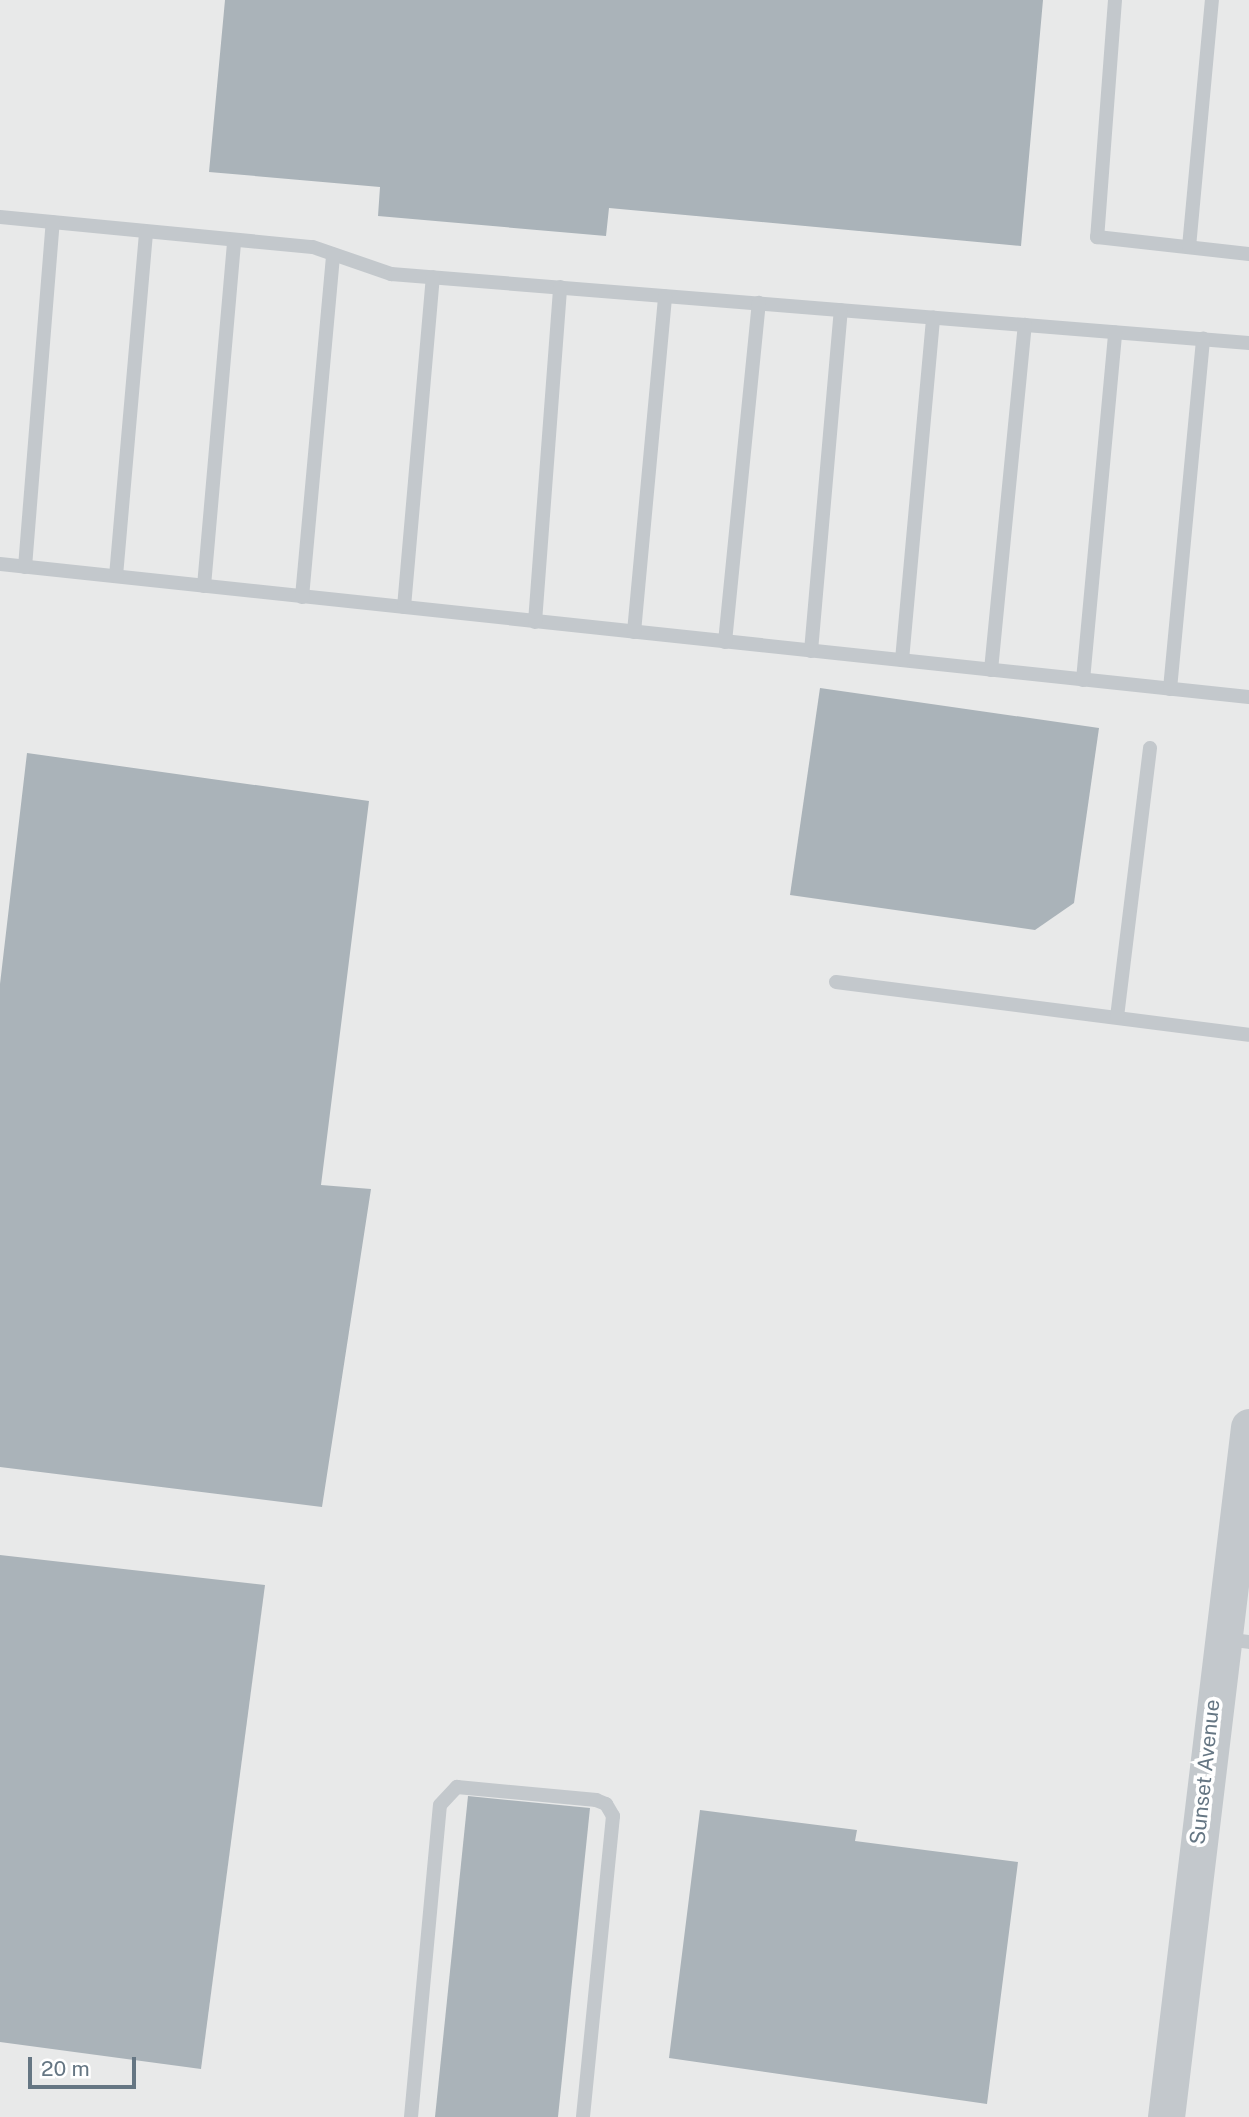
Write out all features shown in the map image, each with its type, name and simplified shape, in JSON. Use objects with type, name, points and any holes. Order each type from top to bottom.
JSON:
[{"type":"street","name":"Sunset Avenue","points":[[1166,2117],[1235,1640],[1249,1427]]},
{"type":"lane","points":[[1115,0],[1097,237],[1249,254]]},
{"type":"lane","points":[[1189,247],[1212,0]]},
{"type":"lane","points":[[0,217],[313,247],[391,274],[1249,343]]},
{"type":"lane","points":[[25,567],[53,222]]},
{"type":"lane","points":[[116,576],[146,232]]},
{"type":"lane","points":[[204,586],[234,241]]},
{"type":"lane","points":[[302,597],[333,254]]},
{"type":"lane","points":[[404,607],[433,277]]},
{"type":"lane","points":[[535,622],[560,287]]},
{"type":"lane","points":[[634,632],[665,296]]},
{"type":"lane","points":[[725,642],[759,303]]},
{"type":"lane","points":[[811,651],[841,310]]},
{"type":"lane","points":[[902,660],[933,317]]},
{"type":"lane","points":[[992,670],[1025,325]]},
{"type":"lane","points":[[1083,680],[1115,332]]},
{"type":"lane","points":[[1170,689],[1203,339]]},
{"type":"lane","points":[[0,564],[1249,697]]},
{"type":"lane","points":[[1117,1017],[1150,748]]},
{"type":"lane","points":[[836,982],[1249,1035]]},
{"type":"lane","points":[[411,2117],[440,1805],[457,1787],[596,1800],[606,1804],[613,1816],[583,2117]]},
{"type":"shaded area","points":[[0,0],[1249,0],[1249,2117],[0,2117]]},
{"type":"building","points":[[225,0],[1043,0],[1021,246],[609,208],[606,236],[378,216],[380,187],[209,172]]},
{"type":"building","points":[[820,688],[1099,728],[1074,903],[1035,930],[790,895]]},
{"type":"building","points":[[27,753],[369,801],[321,1185],[371,1189],[322,1507],[0,1467],[0,984]]},
{"type":"building","points":[[0,1555],[265,1585],[201,2069],[0,2042]]},
{"type":"building","points":[[468,1796],[590,1808],[558,2117],[435,2117]]},
{"type":"building","points":[[700,1810],[857,1830],[855,1841],[1018,1862],[987,2104],[669,2058]]}]
